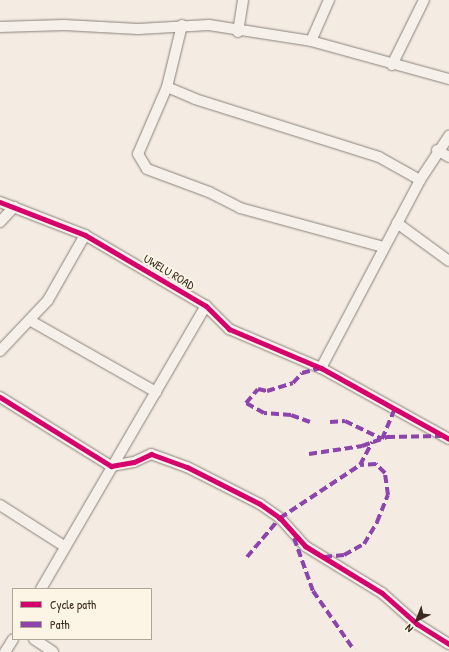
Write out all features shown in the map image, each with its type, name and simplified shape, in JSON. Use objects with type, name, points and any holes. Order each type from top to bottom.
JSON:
[{"type":"street","points":[[238,32],[243,0]]},
{"type":"street","points":[[311,41],[329,0]]},
{"type":"street","points":[[392,65],[424,0]]},
{"type":"street","points":[[182,25],[167,87],[138,154],[147,169],[209,192],[240,208],[384,248]]},
{"type":"street","points":[[0,27],[64,26],[138,29],[182,25],[209,25],[238,32],[311,41],[392,65],[449,79]]},
{"type":"street","points":[[167,87],[195,99],[379,157],[420,180]]},
{"type":"street","points":[[321,368],[420,180],[438,150],[449,136]]},
{"type":"street","points":[[438,150],[449,158]]},
{"type":"street","name":"UWELU ROAD","points":[[0,202],[85,234],[206,306],[229,328],[321,368],[449,439]]},
{"type":"street","points":[[0,222],[14,207]]},
{"type":"street","points":[[398,223],[449,261]]},
{"type":"street","points":[[0,350],[31,321],[62,281],[85,234]]},
{"type":"street","points":[[42,588],[64,546],[206,306]]},
{"type":"street","points":[[31,321],[156,392]]},
{"type":"street","points":[[0,397],[111,466],[134,462],[151,454],[187,467],[260,504],[280,518],[305,546],[382,593],[417,624],[449,644]]},
{"type":"street","points":[[0,505],[64,546]]},
{"type":"street","points":[[0,650],[4,652],[12,640]]},
{"type":"street","points":[[35,640],[53,652]]},
{"type":"marked path","points":[[310,422],[291,415],[264,413],[246,403],[258,389],[267,391],[293,383],[302,373],[321,368]]},
{"type":"marked path","points":[[330,422],[345,421],[382,439],[395,409]]},
{"type":"marked path","points":[[309,454],[362,446],[387,437],[441,436]]},
{"type":"marked path","points":[[324,557],[344,555],[364,544],[377,522],[388,495],[385,473],[376,464],[360,465],[372,442]]},
{"type":"marked path","points":[[247,557],[280,518],[360,465]]},
{"type":"marked path","points":[[294,538],[313,591],[354,650]]},
{"type":"cycle path","points":[[0,202],[85,235],[206,306],[229,329],[321,368],[449,439]]},
{"type":"cycle path","points":[[0,397],[111,466],[134,462],[151,454],[187,467],[260,504],[280,518],[305,546],[382,593],[417,624],[449,644]]}]
